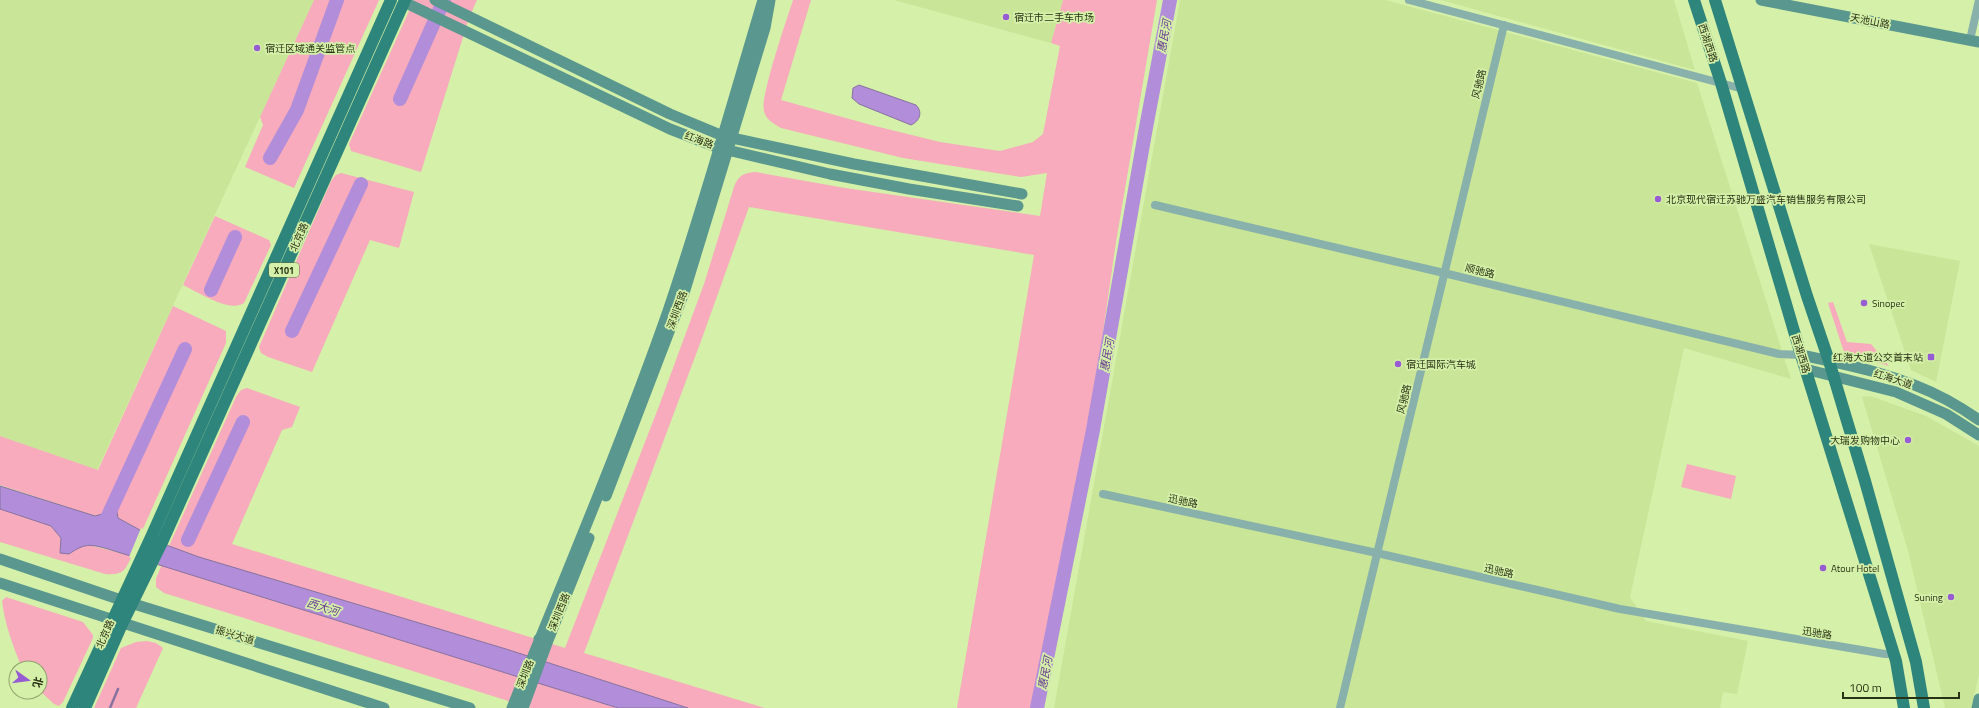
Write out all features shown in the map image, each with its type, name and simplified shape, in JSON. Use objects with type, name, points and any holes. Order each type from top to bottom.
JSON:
[{"type":"main road","name":"北京路","points":[[72,708],[117,622],[146,562],[391,0]]},
{"type":"main road","name":"西湖西路","points":[[1694,0],[1721,83],[1805,369],[1894,654],[1904,708]]},
{"type":"main road","name":"西湖西路","points":[[1715,0],[1807,296],[1829,361],[1916,662],[1924,708]]},
{"type":"main road","name":"北京路","points":[[157,537],[404,1]]},
{"type":"main road","name":"北京路","points":[[85,708],[117,622]]},
{"type":"street","name":"红海路","points":[[435,0],[670,114],[727,137],[854,164],[1022,194]]},
{"type":"street","name":"深圳西路","points":[[727,137],[763,0]]},
{"type":"street","name":"深圳西路","points":[[542,643],[665,318],[765,28],[770,0]]},
{"type":"street","points":[[1408,0],[1743,89]]},
{"type":"street","name":"天池山路","points":[[1761,0],[1975,38]]},
{"type":"street","name":"天池山路","points":[[1801,0],[1975,38]]},
{"type":"street","points":[[1975,38],[1979,0]]},
{"type":"street","name":"红海路","points":[[404,1],[670,129],[723,149],[830,174],[909,189],[1018,206]]},
{"type":"street","name":"风驰路","points":[[1340,708],[1504,25]]},
{"type":"street","name":"顺驰路","points":[[1155,205],[1779,354],[1801,355]]},
{"type":"street","name":"红海大道","points":[[1801,355],[1863,369],[1924,389],[1947,400],[1979,420]]},
{"type":"street","name":"红海大道","points":[[1805,369],[1896,392],[1946,414],[1979,435]]},
{"type":"street","name":"迅驰路","points":[[1103,494],[1377,553],[1620,609],[1885,654],[1894,654]]},
{"type":"street","name":"振兴大道","points":[[0,559],[127,601],[470,708]]},
{"type":"street","points":[[0,584],[384,708]]},
{"type":"street","name":"深圳路","points":[[519,704],[542,643]]},
{"type":"street","points":[[1977,708],[1979,699]]},
{"type":"shaded area","points":[[0,0],[314,0],[97,470],[0,436]]},
{"type":"shaded area","points":[[314,0],[379,0],[294,188],[245,167],[263,125],[260,117]]},
{"type":"shaded area","points":[[414,0],[477,0],[469,18],[421,172],[351,151],[349,144]]},
{"type":"shaded area","points":[[793,0],[811,0],[781,100],[940,142],[1000,151],[1033,142],[1043,134],[1060,46],[1051,43],[1063,0],[1157,0],[1116,242],[1095,388],[1032,708],[957,708],[1034,255],[749,207],[701,341],[584,653],[765,708],[531,708],[164,593],[156,587],[156,579],[169,546],[236,397],[241,390],[247,388],[300,407],[292,427],[282,430],[232,544],[565,648],[659,406],[704,284],[734,187],[739,178],[744,174],[755,172],[845,188],[1040,216],[1047,173],[1021,177],[903,158],[781,128],[770,121],[766,117],[764,111],[766,90]]},
{"type":"shaded area","name":"宿迁市二手车市场","points":[[894,0],[1063,0],[1051,43]]},
{"type":"shaded area","name":"宿迁国际汽车城","points":[[1180,0],[1385,0],[1697,83],[1791,379],[1684,348],[1630,597],[1646,621],[1748,641],[1737,694],[1723,692],[1720,708],[1054,708]]},
{"type":"shaded area","points":[[1441,0],[1674,0],[1695,70],[1473,9]]},
{"type":"shaded area","points":[[341,173],[414,192],[399,248],[370,240],[312,372],[268,357],[261,353],[259,347],[331,181],[336,175]]},
{"type":"shaded area","points":[[215,216],[269,240],[271,245],[244,303],[238,305],[222,304],[183,285]]},
{"type":"shaded area","points":[[1869,244],[1960,261],[1936,382],[1911,370]]},
{"type":"shaded area","points":[[1833,302],[1847,342],[1871,344],[1889,366],[1844,352],[1828,303]]},
{"type":"shaded area","points":[[173,306],[226,331],[226,343],[142,531],[118,518],[115,501],[112,499],[106,513],[95,516],[0,485],[0,436],[98,470]]},
{"type":"shaded area","points":[[1870,396],[1926,416],[1979,446],[1979,675],[1971,708],[1945,708],[1908,551],[1862,397]]},
{"type":"shaded area","points":[[1687,464],[1736,476],[1731,499],[1681,487]]},
{"type":"shaded area","points":[[0,509],[51,526],[61,538],[60,553],[69,554],[80,546],[89,545],[132,556],[125,569],[119,573],[105,574],[0,542]]},
{"type":"shaded area","points":[[6,597],[83,622],[93,635],[93,638],[63,702],[59,706],[48,698],[48,660],[19,660],[7,627],[2,601]]},
{"type":"shaded area","points":[[147,641],[156,643],[163,648],[136,708],[94,708],[121,648],[136,642]]},
{"type":"water","points":[[859,85],[916,105],[920,116],[917,121],[911,125],[859,104],[852,98],[853,88]]},
{"type":"water","name":"西大河","points":[[0,486],[95,516],[106,513],[112,499],[115,500],[118,518],[169,546],[199,557],[506,649],[688,708],[618,708],[108,549],[92,545],[84,546],[69,554],[60,553],[61,538],[51,526],[0,509]]},
{"type":"pier","points":[[141,528],[168,542],[157,566],[129,557]]},
{"type":"waterway","points":[[270,158],[297,110],[337,0]]},
{"type":"waterway","points":[[400,99],[444,0]]},
{"type":"waterway","name":"惠民河","points":[[1037,708],[1093,430],[1170,0]]},
{"type":"waterway","points":[[292,331],[361,184]]},
{"type":"waterway","points":[[211,290],[235,237]]},
{"type":"waterway","points":[[107,518],[185,349]]},
{"type":"waterway","points":[[188,540],[243,422]]},
{"type":"waterway","points":[[110,708],[118,689]]},
{"type":"place","name":"宿迁市二手车市场","points":[[1006,17]]},
{"type":"place","name":"宿迁区域通关监管点","points":[[257,48]]},
{"type":"place","name":"北京现代宿迁苏驰万盛汽车销售服务有限公司","points":[[1658,199]]},
{"type":"place","name":"Sinopec","points":[[1864,303]]},
{"type":"place","name":"红海大道公交首末站","points":[[1931,357]]},
{"type":"place","name":"宿迁国际汽车城","points":[[1398,364]]},
{"type":"place","name":"大瑞发购物中心","points":[[1908,440]]},
{"type":"place","name":"Atour Hotel","points":[[1823,568]]},
{"type":"place","name":"Suning","points":[[1951,597]]}]
